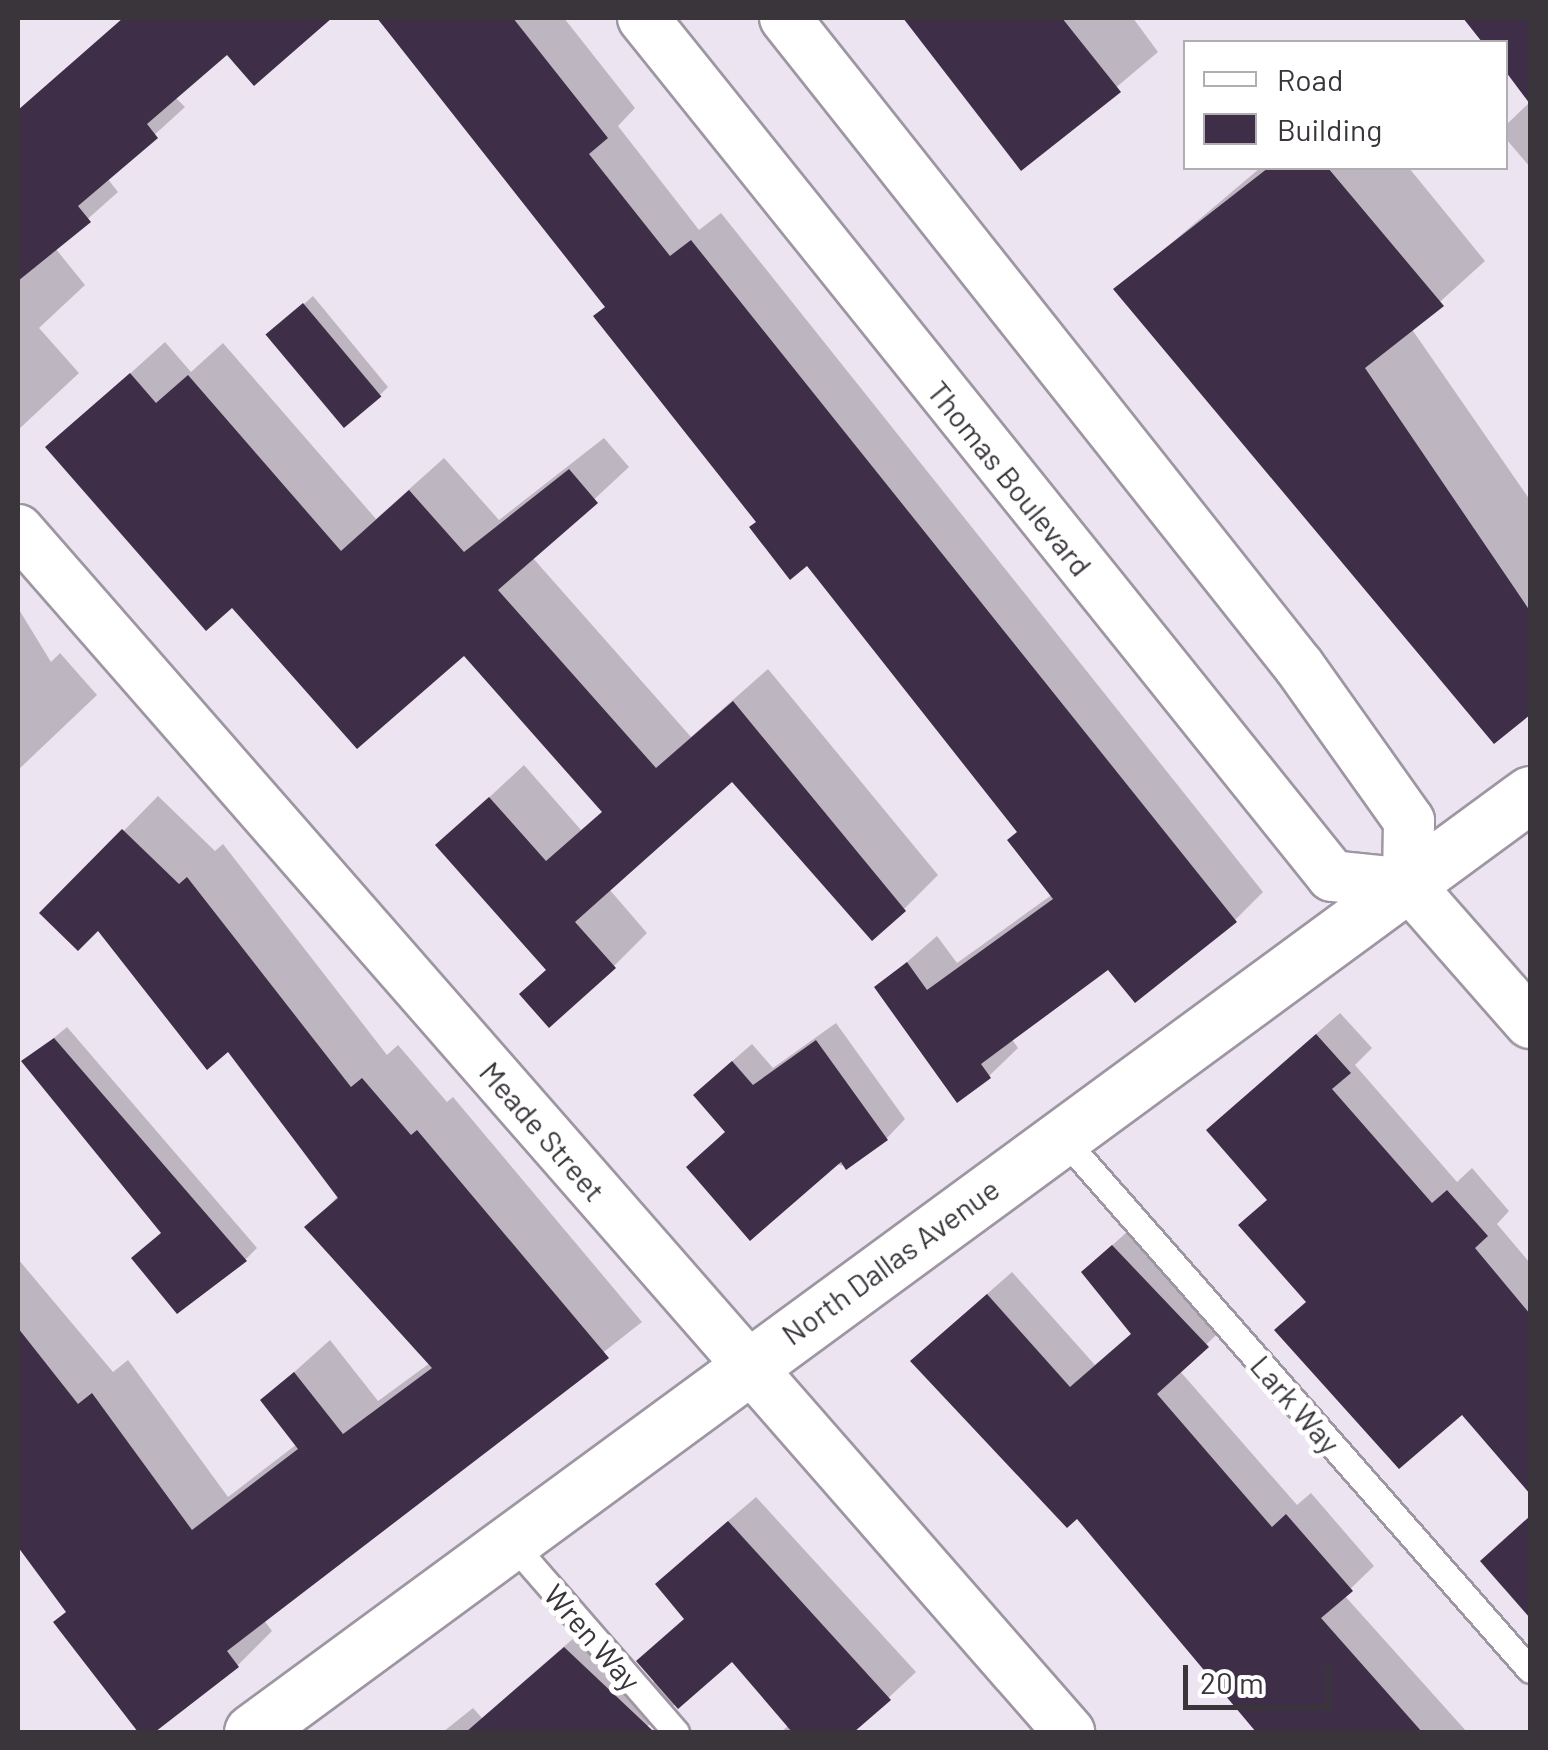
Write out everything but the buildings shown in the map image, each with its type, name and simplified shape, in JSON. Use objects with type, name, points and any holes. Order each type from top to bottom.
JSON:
[{"type":"main road","name":"North Dallas Avenue","points":[[252,1732],[747,1364],[1530,794]]},
{"type":"street","name":"Thomas Boulevard","points":[[642,18],[1332,876],[1408,884]]},
{"type":"street","points":[[785,18],[1299,666],[1409,820],[1408,884],[1530,1024]]},
{"type":"street","name":"Meade Street","points":[[18,530],[1069,1732]]},
{"type":"lane","name":"Lark Way","points":[[1062,1137],[1530,1670]]},
{"type":"lane","name":"Wren Way","points":[[510,1541],[676,1732]]}]
